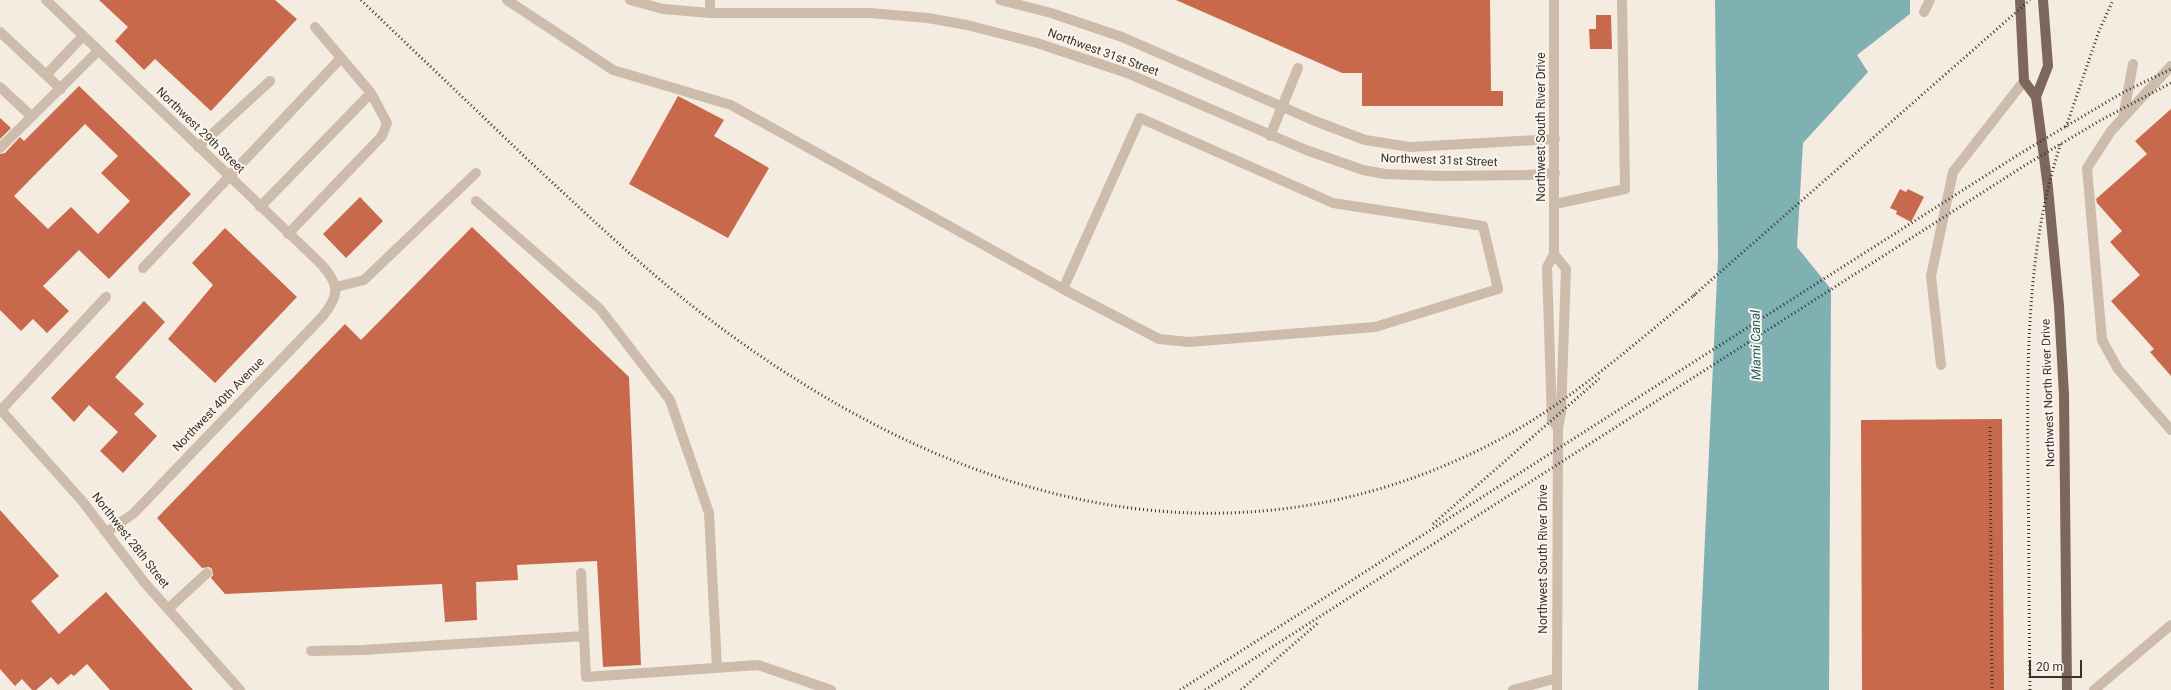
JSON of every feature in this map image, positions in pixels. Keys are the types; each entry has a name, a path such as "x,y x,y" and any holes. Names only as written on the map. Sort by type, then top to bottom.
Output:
{"main road":[{"path":"2020,0 2024,81"},
{"name":"Northwest North River Drive","path":"2043,0 2048,66 2036,97 2048,188 2059,306 2063,388 2067,690"},
{"name":"Northwest North River Drive","path":"2024,81 2036,97"}],"street":[{"name":"Northwest 29th Street","path":"46,0 288,234 321,264 335,284"},
{"path":"507,0 614,70 730,105 1063,289 1159,338 1189,342 1375,327 1498,289 1483,226 1333,204 1140,118 1063,289"},
{"name":"Northwest 31st Street","path":"630,0 663,9 710,13 870,13 928,18 980,28 1037,43 1127,73 1270,136 1338,163 1385,174 1522,176 1555,172"},
{"path":"710,0 710,13"},
{"name":"Northwest 31st Street","path":"1000,0 1051,13 1122,37 1343,132 1365,140 1388,145 1410,147 1555,138"},
{"name":"Northwest South River Drive","path":"1554,0 1554,254 1547,268 1552,420 1558,428"},
{"path":"1555,204 1625,189 1622,0"},
{"path":"1924,12 1930,0"},
{"path":"288,234 382,136 387,123 371,93 340,59 315,27"},
{"path":"0,32 61,89"},
{"path":"46,75 83,36"},
{"path":"0,148 98,51"},
{"path":"143,268 340,59"},
{"path":"2123,118 2133,64"},
{"path":"2171,66 2111,131 2088,168 2100,333 2106,350 2118,368 2171,430"},
{"path":"1270,136 1298,68"},
{"path":"198,147 270,81"},
{"path":"1941,365 1931,276 1953,172 2024,81"},
{"path":"0,87 31,116"},
{"path":"260,207 371,93"},
{"path":"335,284 364,280 476,173"},
{"path":"476,201 600,309 670,400 709,514 717,668"},
{"name":"Northwest South River Drive","path":"1554,254 1566,269 1561,412 1558,428 1557,690"},
{"name":"Northwest 40th Avenue","path":"107,532 134,513 322,317 332,304 335,284"},
{"path":"1,410 106,297"},
{"name":"Northwest 28th Street","path":"1,410 83,502 144,582 240,690"},
{"path":"168,609 207,573"},
{"path":"581,573 586,677 758,665 831,690"},
{"path":"2094,690 2171,625"},
{"path":"311,650 371,649 584,636"},
{"path":"1513,690 1557,678"}],"water":[{"name":"Miami Canal","path":"1715,0 1910,0 1910,14 1857,55 1868,72 1803,143 1797,247 1831,289 1829,690 1698,690 1718,257"}],"building":[{"path":"99,0 275,0 297,19 211,111 155,59 144,70 115,41 128,27"},
{"path":"1176,0 1490,0 1491,91 1503,91 1503,106 1362,106 1362,73 1342,73"},
{"path":"1596,15 1611,15 1612,49 1590,49 1589,29 1596,29"},
{"path":"79,86 191,194 109,279 79,250 43,286 69,311 47,333 33,319 21,331 0,310 0,154 5,153 20,137 24,141","holes":["85,124 118,156 101,173 130,201 98,234 71,207 48,229 14,196"]},
{"path":"678,96 724,120 714,136 769,168 728,238 629,184"},
{"path":"2171,109 2171,376 2150,352 2154,349 2111,301 2140,275 2110,242 2122,231 2097,203 2096,199 2147,154 2135,141"},
{"path":"0,118 11,128 0,139"},
{"path":"1900,189 1906,192 1908,189 1924,197 1911,222 1896,214 1897,211 1890,208"},
{"path":"360,197 383,221 346,258 323,234"},
{"path":"472,227 629,377 641,665 603,667 597,561 517,565 518,580 476,582 477,620 445,622 442,584 225,594 211,578 213,575 212,569 209,567 202,568 157,518 345,324 361,340"},
{"path":"225,228 297,297 215,383 168,339 213,285 192,263"},
{"path":"144,301 165,322 115,377 144,404 134,414 157,436 123,473 100,451 118,432 89,405 74,422 51,398"},
{"path":"2002,419 2004,690 1862,690 1861,420"},
{"path":"0,510 59,576 31,601 59,634 106,592 193,690 110,690 87,664 74,676 71,674 58,685 51,677 36,690 32,690 22,679 15,686 0,669"}],"railway":[{"path":"361,0 526,158 669,288 781,369 874,424 971,467 1071,497 1173,512 1276,510 1381,488 1487,446 1516,430 1570,395 1622,355 1697,293"},
{"path":"1693,296 2030,0"},
{"path":"2066,127 2099,31 2113,0"},
{"path":"1180,690 2021,153 2122,93 2171,69"},
{"path":"1205,690 2027,164 2101,120 2171,83"},
{"path":"2030,690 2028,389 2031,306 2041,223 2049,183 2061,143"},
{"path":"1433,524 1600,378"},
{"path":"1990,427 1992,690"},
{"path":"1241,690 1319,622"}]}
